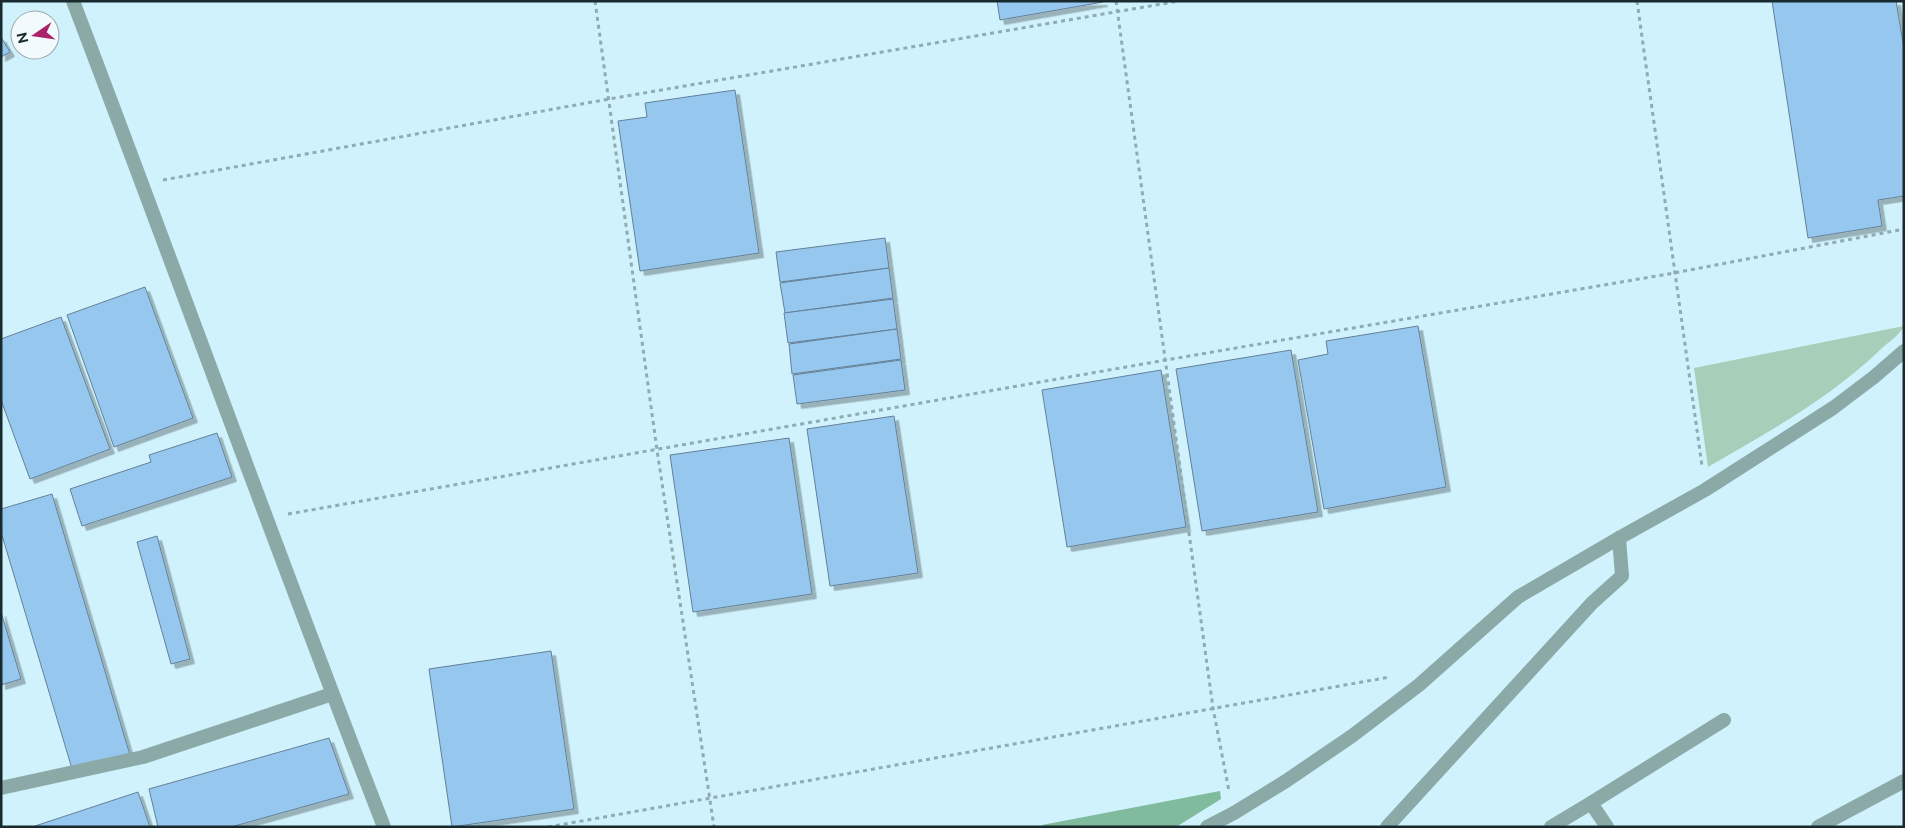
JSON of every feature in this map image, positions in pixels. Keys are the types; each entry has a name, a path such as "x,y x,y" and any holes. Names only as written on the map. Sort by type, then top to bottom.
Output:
{"street":[{"path":"73,1 143,183 332,694 384,827"},
{"path":"1208,827 1286,781 1344,742 1419,685 1518,597 1705,490 1833,408 1904,351"},
{"path":"1387,827 1592,603 1622,576 1619,538"},
{"path":"1,788 144,757 332,694"},
{"path":"1551,827 1724,720"},
{"path":"1818,827 1904,781"},
{"path":"1591,803 1607,827"}],"path":[{"path":"595,1 657,450 714,827"},
{"path":"1116,1 1214,708 1234,813"},
{"path":"143,183 609,99 1179,1"},
{"path":"1637,1 1705,490"},
{"path":"268,518 1674,273 1904,229"},
{"path":"548,827 1396,676 1419,685"}],"green space":[{"path":"1904,326 1896,336 1840,384 1775,428 1708,467 1694,368"},
{"path":"1220,791 1221,799 1176,827 1043,827 1042,825"}],"building":[{"path":"997,1 1103,1 1103,2 1000,20"},
{"path":"1772,1 1896,1 1904,49 1904,196 1878,200 1882,226 1808,238"},
{"path":"1,37 10,52 1,57"},
{"path":"735,90 759,253 640,271 618,121 647,117 645,103"},
{"path":"885,238 889,268 780,282 776,252"},
{"path":"889,268 893,298 785,313 780,283"},
{"path":"145,287 193,418 114,447 67,315"},
{"path":"893,299 897,329 788,343 784,313"},
{"path":"61,317 110,449 30,479 1,400 1,339"},
{"path":"1418,326 1446,487 1324,509 1298,360 1328,354 1326,341"},
{"path":"897,329 901,359 792,374 789,344"},
{"path":"1291,350 1318,512 1202,531 1176,369"},
{"path":"901,360 905,390 797,404 793,375"},
{"path":"1161,370 1186,527 1067,547 1042,390"},
{"path":"894,416 918,573 830,586 807,429"},
{"path":"217,433 232,477 82,526 70,489 151,462 149,455"},
{"path":"789,438 812,594 693,612 670,455"},
{"path":"52,494 130,755 73,772 1,532 1,509"},
{"path":"157,536 190,659 171,664 137,542"},
{"path":"1,612 21,679 1,685"},
{"path":"551,651 574,809 452,827 429,669"},
{"path":"329,738 349,794 231,827 158,827 149,789"},
{"path":"138,792 150,827 32,827"}]}
